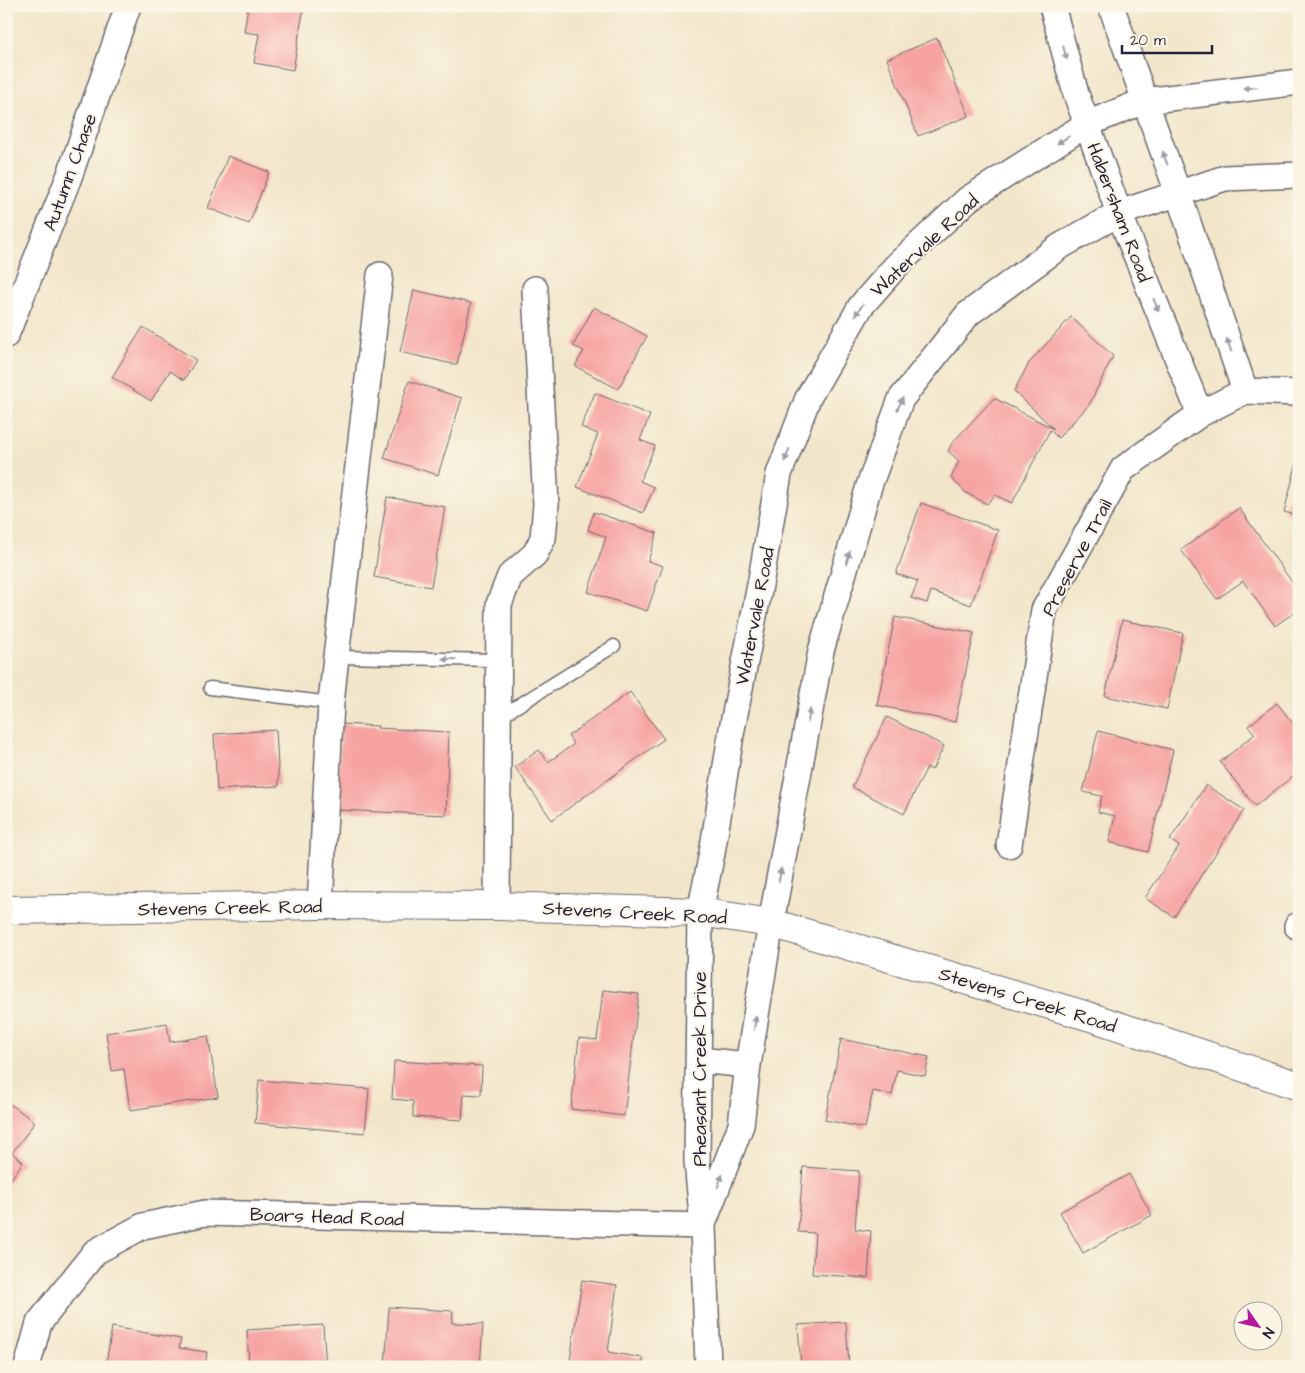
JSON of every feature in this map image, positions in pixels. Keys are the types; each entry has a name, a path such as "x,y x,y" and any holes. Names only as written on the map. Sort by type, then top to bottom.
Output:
{"street":[{"name":"Autumn Chase","path":"6,335 69,177 128,6"},
{"name":"Habersham Road","path":"1052,6 1076,94 1119,213 1200,414"},
{"path":"1111,6 1178,193 1245,391"},
{"name":"Watervale Road","path":"700,912 779,474 808,398 861,306 896,266 968,199 1087,124 1144,101 1299,82"},
{"path":"771,923 821,651 869,486 901,399 968,314 1059,247 1119,213 1225,178 1299,175"},
{"path":"320,905 331,703 380,275"},
{"path":"497,906 499,604 510,576 535,554 543,538 546,505 535,289"},
{"name":"Preserve Trail","path":"1009,845 1044,610 1123,469 1200,414 1245,391 1299,393"},
{"name":"Stevens Creek Road","path":"6,910 320,905 497,906 700,912 771,923 1091,1017 1299,1086"},
{"name":"Pheasant Creek Drive","path":"700,912 697,1161 703,1226 708,1367"},
{"name":"Pheasant Creek Drive","path":"703,1226 741,1125 748,1065 771,923"},
{"path":"698,1060 748,1065"},
{"name":"Boars Head Road","path":"28,1367 39,1323 95,1252 143,1226 170,1220 205,1213 703,1226"}],"lane":[{"path":"498,718 614,646"},
{"path":"336,657 498,660"},
{"path":"210,688 331,703"}],"building":[{"path":"248,6 304,6 293,70 254,63 259,34 244,32"},
{"path":"937,38 969,116 918,136 887,59"},
{"path":"228,156 269,172 249,224 208,208"},
{"path":"414,290 471,303 457,365 400,352"},
{"path":"594,307 647,336 618,389 575,366 584,351 573,346"},
{"path":"1071,317 1113,356 1089,405 1058,438 1050,430 1012,503 995,495 987,504 966,493 951,478 959,461 948,451 952,443 994,398 1054,429 1014,391 1029,363"},
{"path":"143,327 196,360 184,380 170,371 151,401 112,377"},
{"path":"409,381 462,398 438,475 384,458"},
{"path":"595,393 650,415 640,440 655,446 640,481 654,487 643,513 577,487 598,434 581,427"},
{"path":"1299,458 1299,516 1284,512"},
{"path":"387,497 445,507 431,587 374,577"},
{"path":"921,503 998,530 971,605 931,591 927,603 911,598 918,581 896,574"},
{"path":"1239,508 1299,592 1299,609 1275,626 1243,581 1217,599 1181,550"},
{"path":"594,512 657,533 648,561 663,566 647,611 588,592 606,537 588,530"},
{"path":"895,617 974,633 955,722 877,705"},
{"path":"1122,620 1183,633 1167,709 1105,696"},
{"path":"630,692 664,739 552,820 515,767 539,750 548,762 574,744 568,736"},
{"path":"1277,703 1299,731 1299,776 1297,773 1255,806 1220,762 1255,734 1248,726"},
{"path":"887,717 944,746 932,770 927,767 904,814 852,787"},
{"path":"341,724 449,732 446,815 337,810"},
{"path":"276,730 279,786 217,790 214,734"},
{"path":"1098,731 1173,750 1148,852 1109,842 1115,816 1098,812 1102,796 1083,792"},
{"path":"1206,785 1244,810 1174,917 1145,898 1179,846 1170,840"},
{"path":"603,990 639,994 624,1116 571,1109 579,1038 597,1040"},
{"path":"167,1023 170,1042 208,1036 218,1097 130,1110 124,1069 112,1071 106,1033"},
{"path":"841,1039 929,1057 925,1076 897,1070 892,1095 873,1091 865,1128 825,1120"},
{"path":"394,1061 482,1066 481,1095 464,1094 462,1120 413,1117 413,1101 392,1099"},
{"path":"259,1080 369,1089 365,1133 255,1123"},
{"path":"6,1101 35,1122 12,1153 23,1162 6,1186"},
{"path":"803,1167 859,1171 855,1229 871,1231 868,1278 812,1274 815,1233 798,1232"},
{"path":"1129,1174 1152,1215 1083,1253 1060,1212"},
{"path":"582,1280 617,1285 608,1352 643,1358 642,1367 569,1367"},
{"path":"389,1307 453,1311 452,1323 483,1324 480,1367 385,1367"},
{"path":"846,1322 849,1367 801,1367 798,1325"},
{"path":"323,1325 326,1367 249,1367 247,1330"},
{"path":"112,1327 181,1339 179,1348 207,1352 205,1367 120,1367 106,1364"}]}
